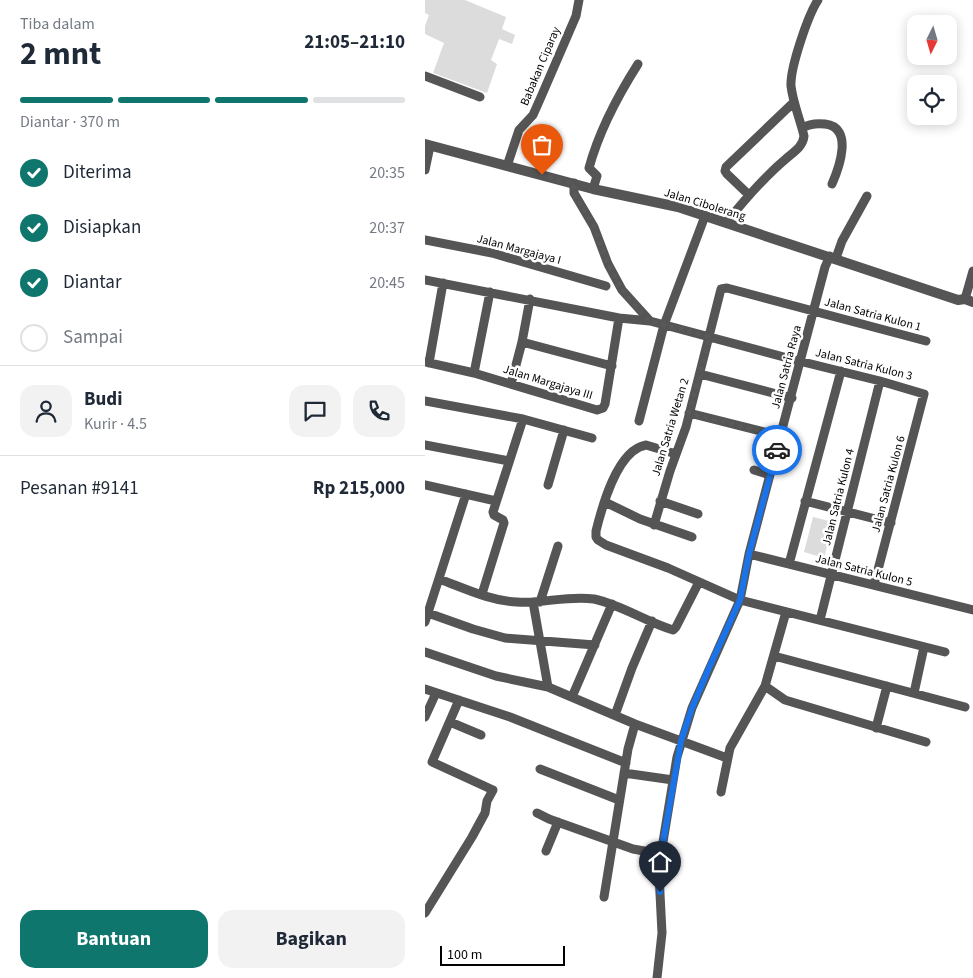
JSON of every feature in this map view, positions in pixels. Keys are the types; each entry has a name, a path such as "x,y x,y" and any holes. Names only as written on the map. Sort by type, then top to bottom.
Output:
{"street":[{"name":"Babakan Ciparay","path":"507,166 519,130 533,115 541,97 576,16 579,0"},
{"path":"726,223 764,177 799,147 803,140 791,79 794,62 813,8 818,0"},
{"path":"593,189 597,176 589,170 589,166 601,132 619,95 638,64"},
{"path":"425,76 480,97"},
{"path":"749,195 727,174 725,171 726,167 794,102"},
{"path":"802,128 813,124 828,124 836,129 841,136 842,156 839,169 832,184"},
{"name":"Jalan Cibolerang","path":"427,145 593,189 650,200 833,257 958,300 969,300"},
{"path":"425,170 427,145"},
{"path":"574,184 574,194 594,227 608,264 622,290 649,321"},
{"name":"Jalan Satria Raya","path":"657,978 662,934 659,874 661,854 681,741 692,708 740,600 749,554 825,267 833,257 867,196"},
{"path":"639,421 665,325 705,216"},
{"name":"Jalan Margajaya I","path":"425,240 492,253 606,286"},
{"path":"969,300 973,271"},
{"name":"Jalan Satria Kulon 3","path":"425,280 530,299 619,318 649,321 920,392"},
{"path":"427,362 443,284"},
{"name":"Jalan Satria Kulon 1","path":"710,337 720,292 724,288 926,341"},
{"path":"473,373 491,292"},
{"path":"511,384 523,342 530,299"},
{"name":"Jalan Margajaya III","path":"427,362 473,373 597,410 605,404 619,318"},
{"name":"Jalan Satria Wetan 2","path":"654,525 689,413 710,337"},
{"path":"523,342 612,366"},
{"path":"789,564 841,371"},
{"path":"700,374 791,398"},
{"name":"Jalan Satria Kulon 4","path":"819,620 880,381"},
{"name":"Jalan Satria Kulon 6","path":"874,586 924,397 924,394 920,392"},
{"path":"425,401 523,419 591,438"},
{"path":"689,413 780,436"},
{"path":"482,594 504,523 503,520 493,514 496,501 523,419"},
{"path":"548,485 564,430"},
{"path":"425,445 509,461"},
{"path":"676,454 656,447 642,446 633,452 616,472 596,531 598,540 740,600 945,652"},
{"path":"754,470 770,475"},
{"path":"426,489 465,494 496,501"},
{"path":"425,622 465,494"},
{"path":"660,501 698,514"},
{"path":"805,501 891,523"},
{"path":"605,502 654,525 692,537"},
{"path":"548,687 540,641 537,602 558,546"},
{"name":"Jalan Satria Kulon 5","path":"749,554 973,610"},
{"path":"439,579 504,600 537,602 575,598 593,599 612,604 674,630 699,582"},
{"path":"572,697 612,604"},
{"path":"721,792 727,758 737,734 765,686 786,612"},
{"path":"428,613 492,635 515,640 595,645"},
{"path":"615,715 652,621"},
{"path":"914,693 924,647"},
{"path":"425,652 496,676 548,687 635,724 727,758"},
{"path":"774,656 965,707"},
{"path":"765,686 785,700 926,742"},
{"path":"876,728 887,686"},
{"path":"425,689 510,717 626,763"},
{"path":"425,717 436,693"},
{"path":"425,913 485,813 487,801 493,790 432,763 459,700"},
{"path":"450,722 481,735"},
{"path":"604,897 619,800 635,724"},
{"path":"540,769 619,800"},
{"path":"624,773 673,780"},
{"path":"537,813 633,849 661,854"},
{"path":"546,850 558,822"}],"shaded area":[{"path":"425,0 465,0 506,17 502,29 515,35 512,44 499,39 491,60 497,64 487,93 433,73 444,43 425,34 425,26 429,15 425,13"},
{"path":"813,517 833,522 824,558 804,552"}],"way so far":[{"path":"542,175 574,184 574,194 594,227 608,264 622,290 649,321 710,337 689,413 780,436 777,450"}],"route":[{"path":"660,892 661,854 681,741 692,708 740,600 749,554 777,450"}]}
